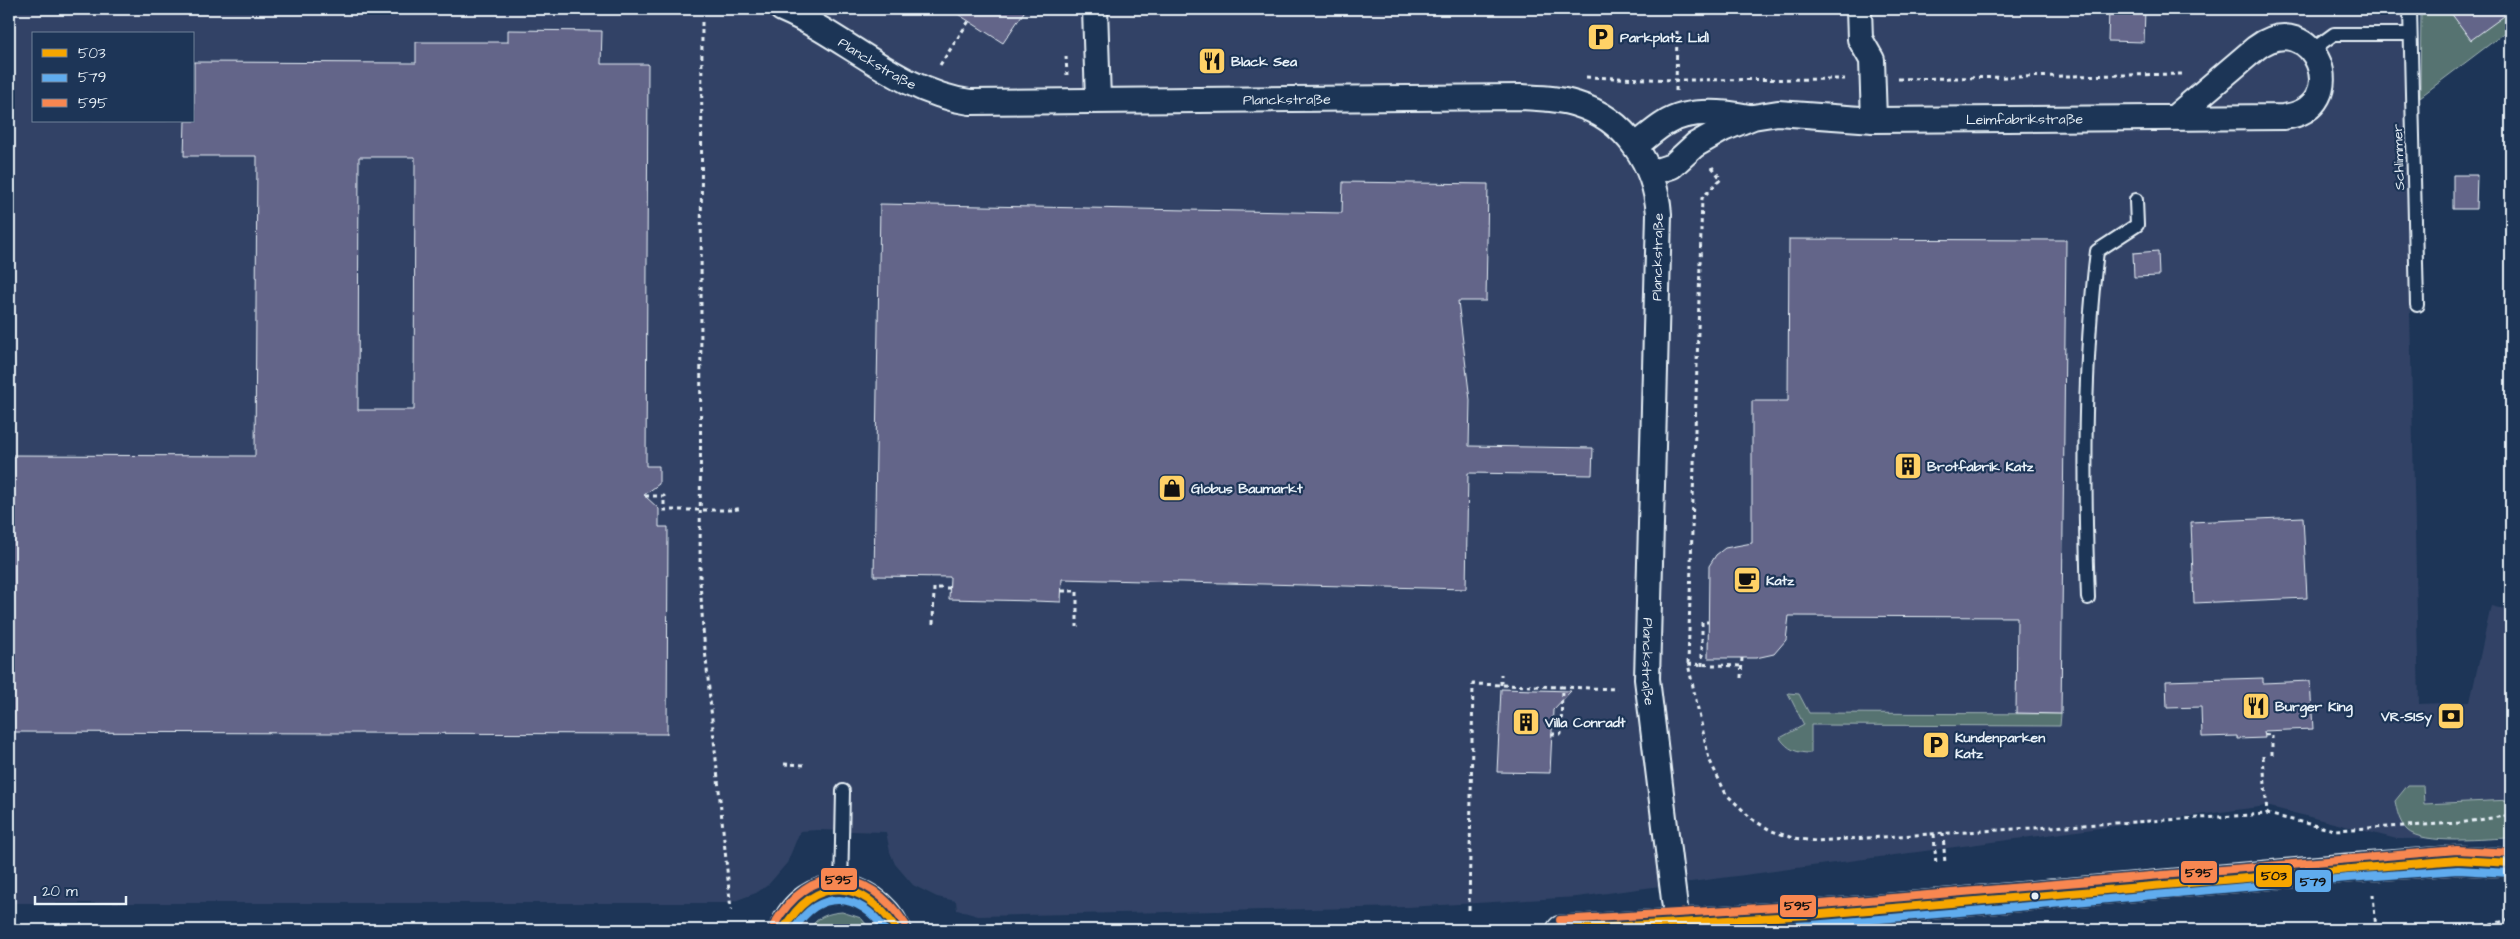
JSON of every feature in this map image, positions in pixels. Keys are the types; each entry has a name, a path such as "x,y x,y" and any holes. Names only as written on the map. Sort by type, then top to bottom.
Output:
{"street":[{"name":"Planckstraße","path":"782,9 813,24 924,90 943,97 970,102 1422,96 1540,98 1576,104 1595,111 1619,128 1635,146 1651,173 1659,214 1647,679 1677,924"},
{"path":"1095,9 1098,100"},
{"path":"1859,9 1860,39 1872,60 1874,120"},
{"path":"2175,117 2256,48 2270,40 2292,38 2312,50"},
{"name":"Leimfabrikstraße","path":"1651,173 1672,166 1695,145 1723,129 1753,117 1778,113 1874,120 2283,117 2305,111 2316,100 2322,86 2322,70 2312,50"},
{"name":"Leimfabrikstraße","path":"1635,146 1664,123 1680,118 1704,114 1729,113 1753,117"},
{"path":"1561,930 1810,915 2370,866 2458,860 2511,863"},
{"path":"783,930 787,920 798,906 812,896 841,890 863,894 878,903 889,915 897,930"}],"lane":[{"name":"Schlimmer","path":"2410,9 2417,305"},
{"path":"2312,50 2334,34 2410,34"},
{"path":"2088,598 2085,503 2087,395 2091,298 2096,251 2137,225 2136,200"},
{"path":"841,890 844,791"}],"path":[{"path":"949,51 969,21"},
{"path":"702,22 699,510 703,629 731,910"},
{"path":"1677,30 1676,104 1680,118"},
{"path":"1577,77 1677,80 2196,74 2210,88"},
{"path":"1695,145 1721,179 1702,198 1688,664 1709,759 1716,777 1732,801 1753,820 1772,832 1793,838 1815,841 2267,814 2334,830 2459,824 2511,815"},
{"path":"645,496 664,496 664,510 733,510 742,508"},
{"path":"933,624 934,588 950,588"},
{"path":"1062,590 1078,591 1077,627"},
{"path":"1702,666 1702,622 1708,622"},
{"path":"1741,678 1742,658"},
{"path":"1688,664 1742,666"},
{"path":"1500,685 1501,674"},
{"path":"1469,910 1474,684 1617,689"},
{"path":"1552,734 1561,734 1562,687"},
{"path":"2265,735 2272,734 2272,755"},
{"path":"2263,756 2267,814"},
{"path":"784,764 806,765"},
{"path":"1934,834 1936,865"},
{"path":"1943,834 1945,864"},
{"path":"2370,866 2376,930"},
{"path":"2459,930 2511,920"}],"shaded area":[{"path":"9,9 2403,9 2419,704 2470,702 2491,606 2511,611 2511,838 2397,839 2266,806 1577,897 1407,907 978,916 957,910 956,901 937,897 913,885 895,864 890,852 886,832 817,830 800,831 787,863 768,885 756,893 729,903 9,903"}],"green space":[{"path":"2421,9 2511,9 2511,28 2420,97"},
{"path":"1788,693 1799,694 1809,713 2061,714 2060,726 1811,725 1811,753 1801,752 1790,748 1780,738 1804,725"},
{"path":"2408,785 2423,785 2424,804 2511,800 2511,838 2441,840 2415,835 2402,824 2395,801"},
{"path":"842,912 861,918 871,930 809,930 823,916"}],"building":[{"path":"950,9 1026,9 1003,43"},
{"path":"2109,9 2145,9 2144,42 2108,41"},
{"path":"2448,9 2511,9 2511,11 2471,40"},
{"path":"508,30 602,31 601,64 648,64 646,466 659,466 659,484 644,495 659,509 659,527 668,527 667,734 9,732 9,455 255,456 257,156 184,156 185,122 195,122 195,62 416,63 416,42 508,42","holes":["359,157 415,157 414,410 358,410"]},
{"path":"2453,175 2477,175 2476,209 2453,209"},
{"path":"1343,182 1488,184 1486,301 1458,301 1470,400 1469,446 1593,448 1592,475 1468,473 1466,589 1062,579 1061,602 949,599 950,577 874,576 880,204 1342,213"},
{"name":"Brotfabrik Katz","path":"1789,239 2066,240 2061,714 2016,713 2017,617 1789,616 1786,640 1774,654 1756,658 1708,658 1709,566 1716,555 1725,548 1752,543 1752,401 1788,401"},
{"path":"2158,251 2159,276 2134,277 2133,253"},
{"path":"2303,517 2307,598 2194,603 2191,522"},
{"name":"Burger King","path":"2263,678 2263,683 2310,681 2313,729 2264,731 2265,738 2237,739 2237,736 2202,737 2201,707 2167,708 2166,681"},
{"name":"Villa Conradt","path":"1501,689 1571,691 1553,710 1550,773 1497,772"}],"transit line":[{"name":"595","path":"1560,920 1809,905 2457,850 2511,853"},
{"name":"503","path":"1561,930 1810,915 2458,860 2511,863"},
{"name":"579","path":"1723,930 1811,925 2458,870 2510,873"},
{"name":"595","path":"774,925 788,904 804,890 821,882 839,879 856,882 874,891 890,905 905,924"},
{"name":"503","path":"783,930 796,912 810,899 824,892 839,890 854,892 869,900 884,913 897,930"},
{"name":"579","path":"794,930 804,916 815,907 839,900 852,902 864,908 875,917 885,930"}],"place":[{"name":"Parkplatz Lidl","path":"1601,37"},
{"name":"Black Sea","path":"1212,61"},
{"name":"Brotfabrik Katz","path":"1908,466"},
{"name":"Globus Baumarkt","path":"1172,488"},
{"name":"Katz","path":"1747,580"},
{"name":"Burger King","path":"2256,706"},
{"name":"VR-SISy","path":"2451,716"},
{"name":"Villa Conradt","path":"1526,722"},
{"name":"Kundenparken Katz","path":"1936,745"}]}
